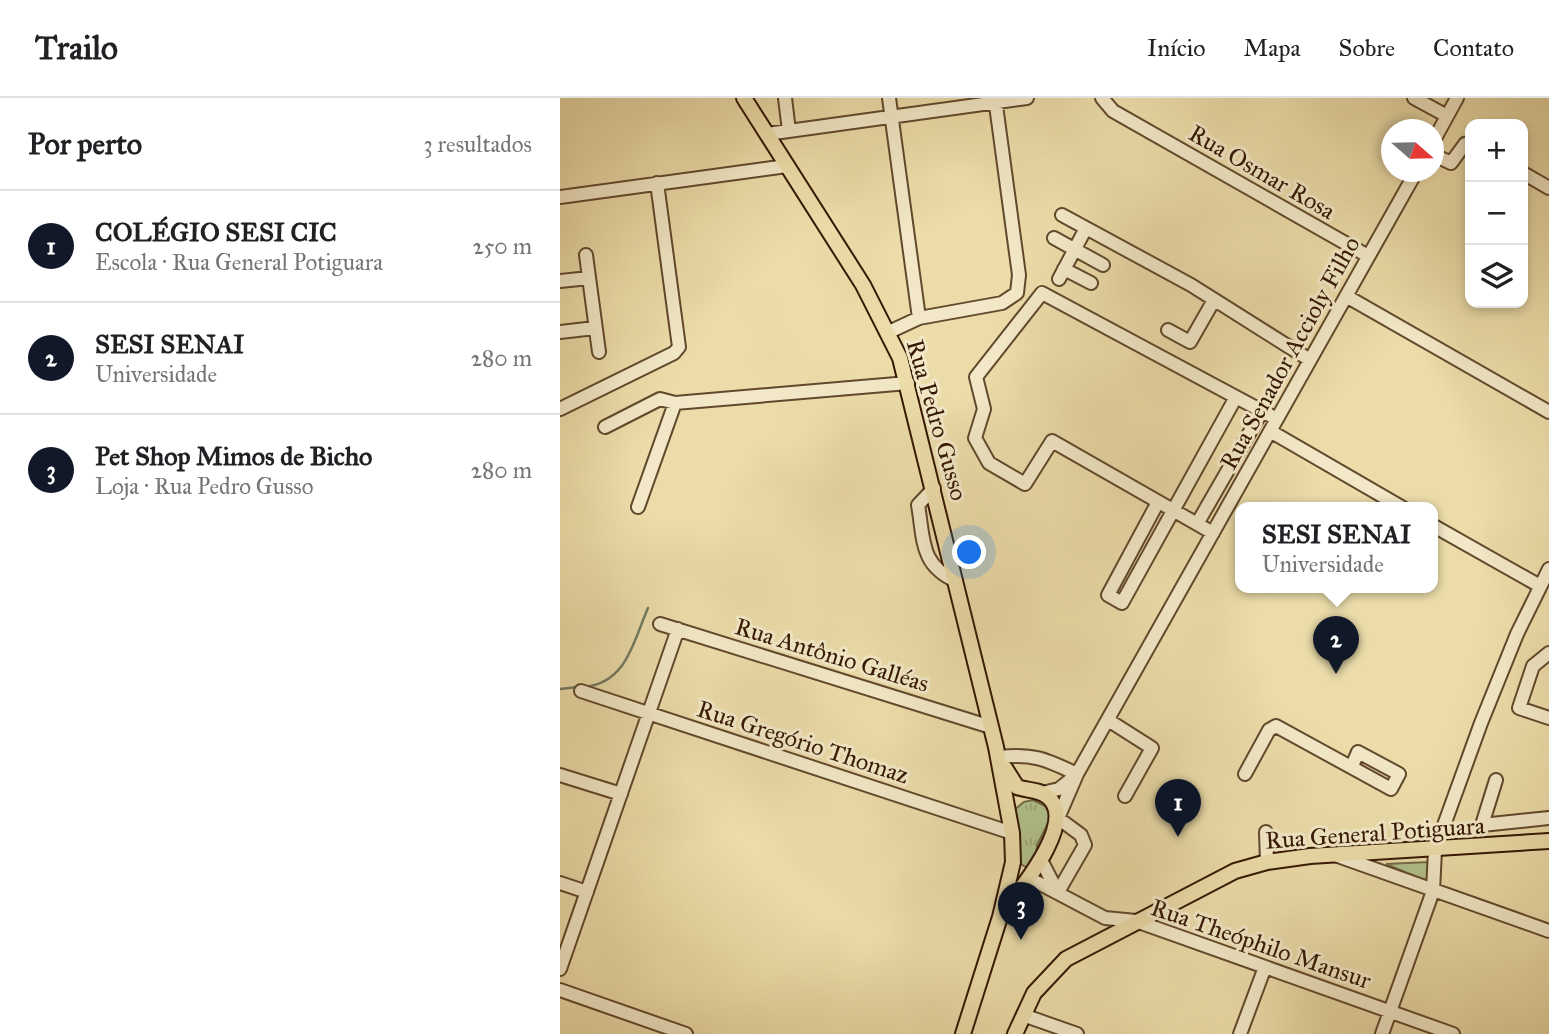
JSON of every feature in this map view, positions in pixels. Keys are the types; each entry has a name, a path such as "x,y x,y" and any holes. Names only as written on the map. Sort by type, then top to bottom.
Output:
{"main road":[{"name":"Rua Pedro Gusso","path":"744,98 863,285 888,332 908,383 998,752 1012,833 1011,870 1000,917 963,1034"},
{"name":"Rua Pedro Gusso","path":"998,752 1013,784 1027,790"},
{"path":"1006,803 1014,794 1027,790 1042,793 1052,801 1058,818"},
{"name":"Rua Pedro Gusso","path":"1000,917 1042,862 1058,818"},
{"name":"Rua General Potiguara","path":"1015,1034 1034,993 1054,968 1079,951 1219,878 1268,862 1549,841"},
{"path":"1011,870 1019,877 1029,878"}],"street":[{"path":"785,98 789,131"},
{"path":"890,98 919,318"},
{"path":"767,134 995,100 1027,98"},
{"name":"Rua Osmar Rosa","path":"1102,98 1112,111 1368,256"},
{"path":"1414,98 1432,102 1447,116"},
{"path":"1444,121 1457,98"},
{"path":"888,332 919,318 1002,303 1017,293 1020,281 995,100"},
{"path":"1444,160 1451,163 1465,144"},
{"path":"560,197 787,166"},
{"path":"1528,176 1549,188"},
{"name":"Rua Senador Accioly Filho","path":"1058,818 1077,774 1410,182"},
{"path":"560,409 674,353 679,347 657,183"},
{"path":"1062,215 1214,300 1310,360"},
{"path":"1086,228 1062,274 1091,283"},
{"path":"1054,238 1103,265"},
{"path":"586,255 599,352"},
{"path":"560,281 589,278"},
{"path":"1213,533 1052,441 1025,484 989,463 975,438 984,409 976,377 1042,293 1277,419"},
{"path":"1346,296 1549,412"},
{"path":"1168,330 1190,342 1214,300"},
{"path":"560,332 595,328"},
{"path":"605,426 660,399 675,402 908,383"},
{"path":"1158,502 1108,594 1122,603 1171,510 1236,397"},
{"path":"638,507 675,402"},
{"path":"1197,524 1262,411"},
{"path":"1270,431 1392,502"},
{"path":"934,488 918,505 927,557 933,568 956,581"},
{"path":"1438,528 1540,586"},
{"path":"1382,1034 1433,891 1436,850 1491,695 1549,569"},
{"name":"Rua Antônio Galléas","path":"660,624 991,727"},
{"path":"560,970 677,629"},
{"path":"1549,653 1533,666 1519,708 1549,718"},
{"name":"Rua Gregório Thomaz","path":"581,691 1012,833"},
{"path":"1108,720 1152,748 1125,796"},
{"path":"1245,774 1272,727 1276,726 1352,766"},
{"path":"998,752 1043,758 1077,774"},
{"name":"Rua Senador Accioly Filho","path":"1042,793 1059,789 1077,774"},
{"path":"560,775 621,794"},
{"path":"1496,780 1482,825 1549,818"},
{"path":"1042,862 1048,879 1058,892 1085,845 1081,835 1058,818"},
{"path":"1266,832 1268,862"},
{"path":"1334,855 1549,932"},
{"name":"Rua Theóphilo Mansur","path":"1029,878 1105,918 1136,921 1453,1034"},
{"path":"560,883 587,892"},
{"path":"1240,1034 1265,967"},
{"path":"560,990 681,1033"},
{"path":"1023,1015 1077,1034"}],"green space":[{"path":"1033,800 1045,806 1051,817 1037,845 1036,859 1026,867 1019,863 1013,811 1024,802"},
{"path":"1429,862 1428,882 1386,864"}],"waterway":[{"path":"585,687 599,684 619,669 633,647 648,608"},
{"path":"560,689 578,687"}],"place":[{"name":"SESI SENAI","path":"1336,674"},
{"name":"COLÉGIO SESI CIC","path":"1178,837"},
{"name":"Pet Shop Mimos de Bicho","path":"1021,940"}]}
